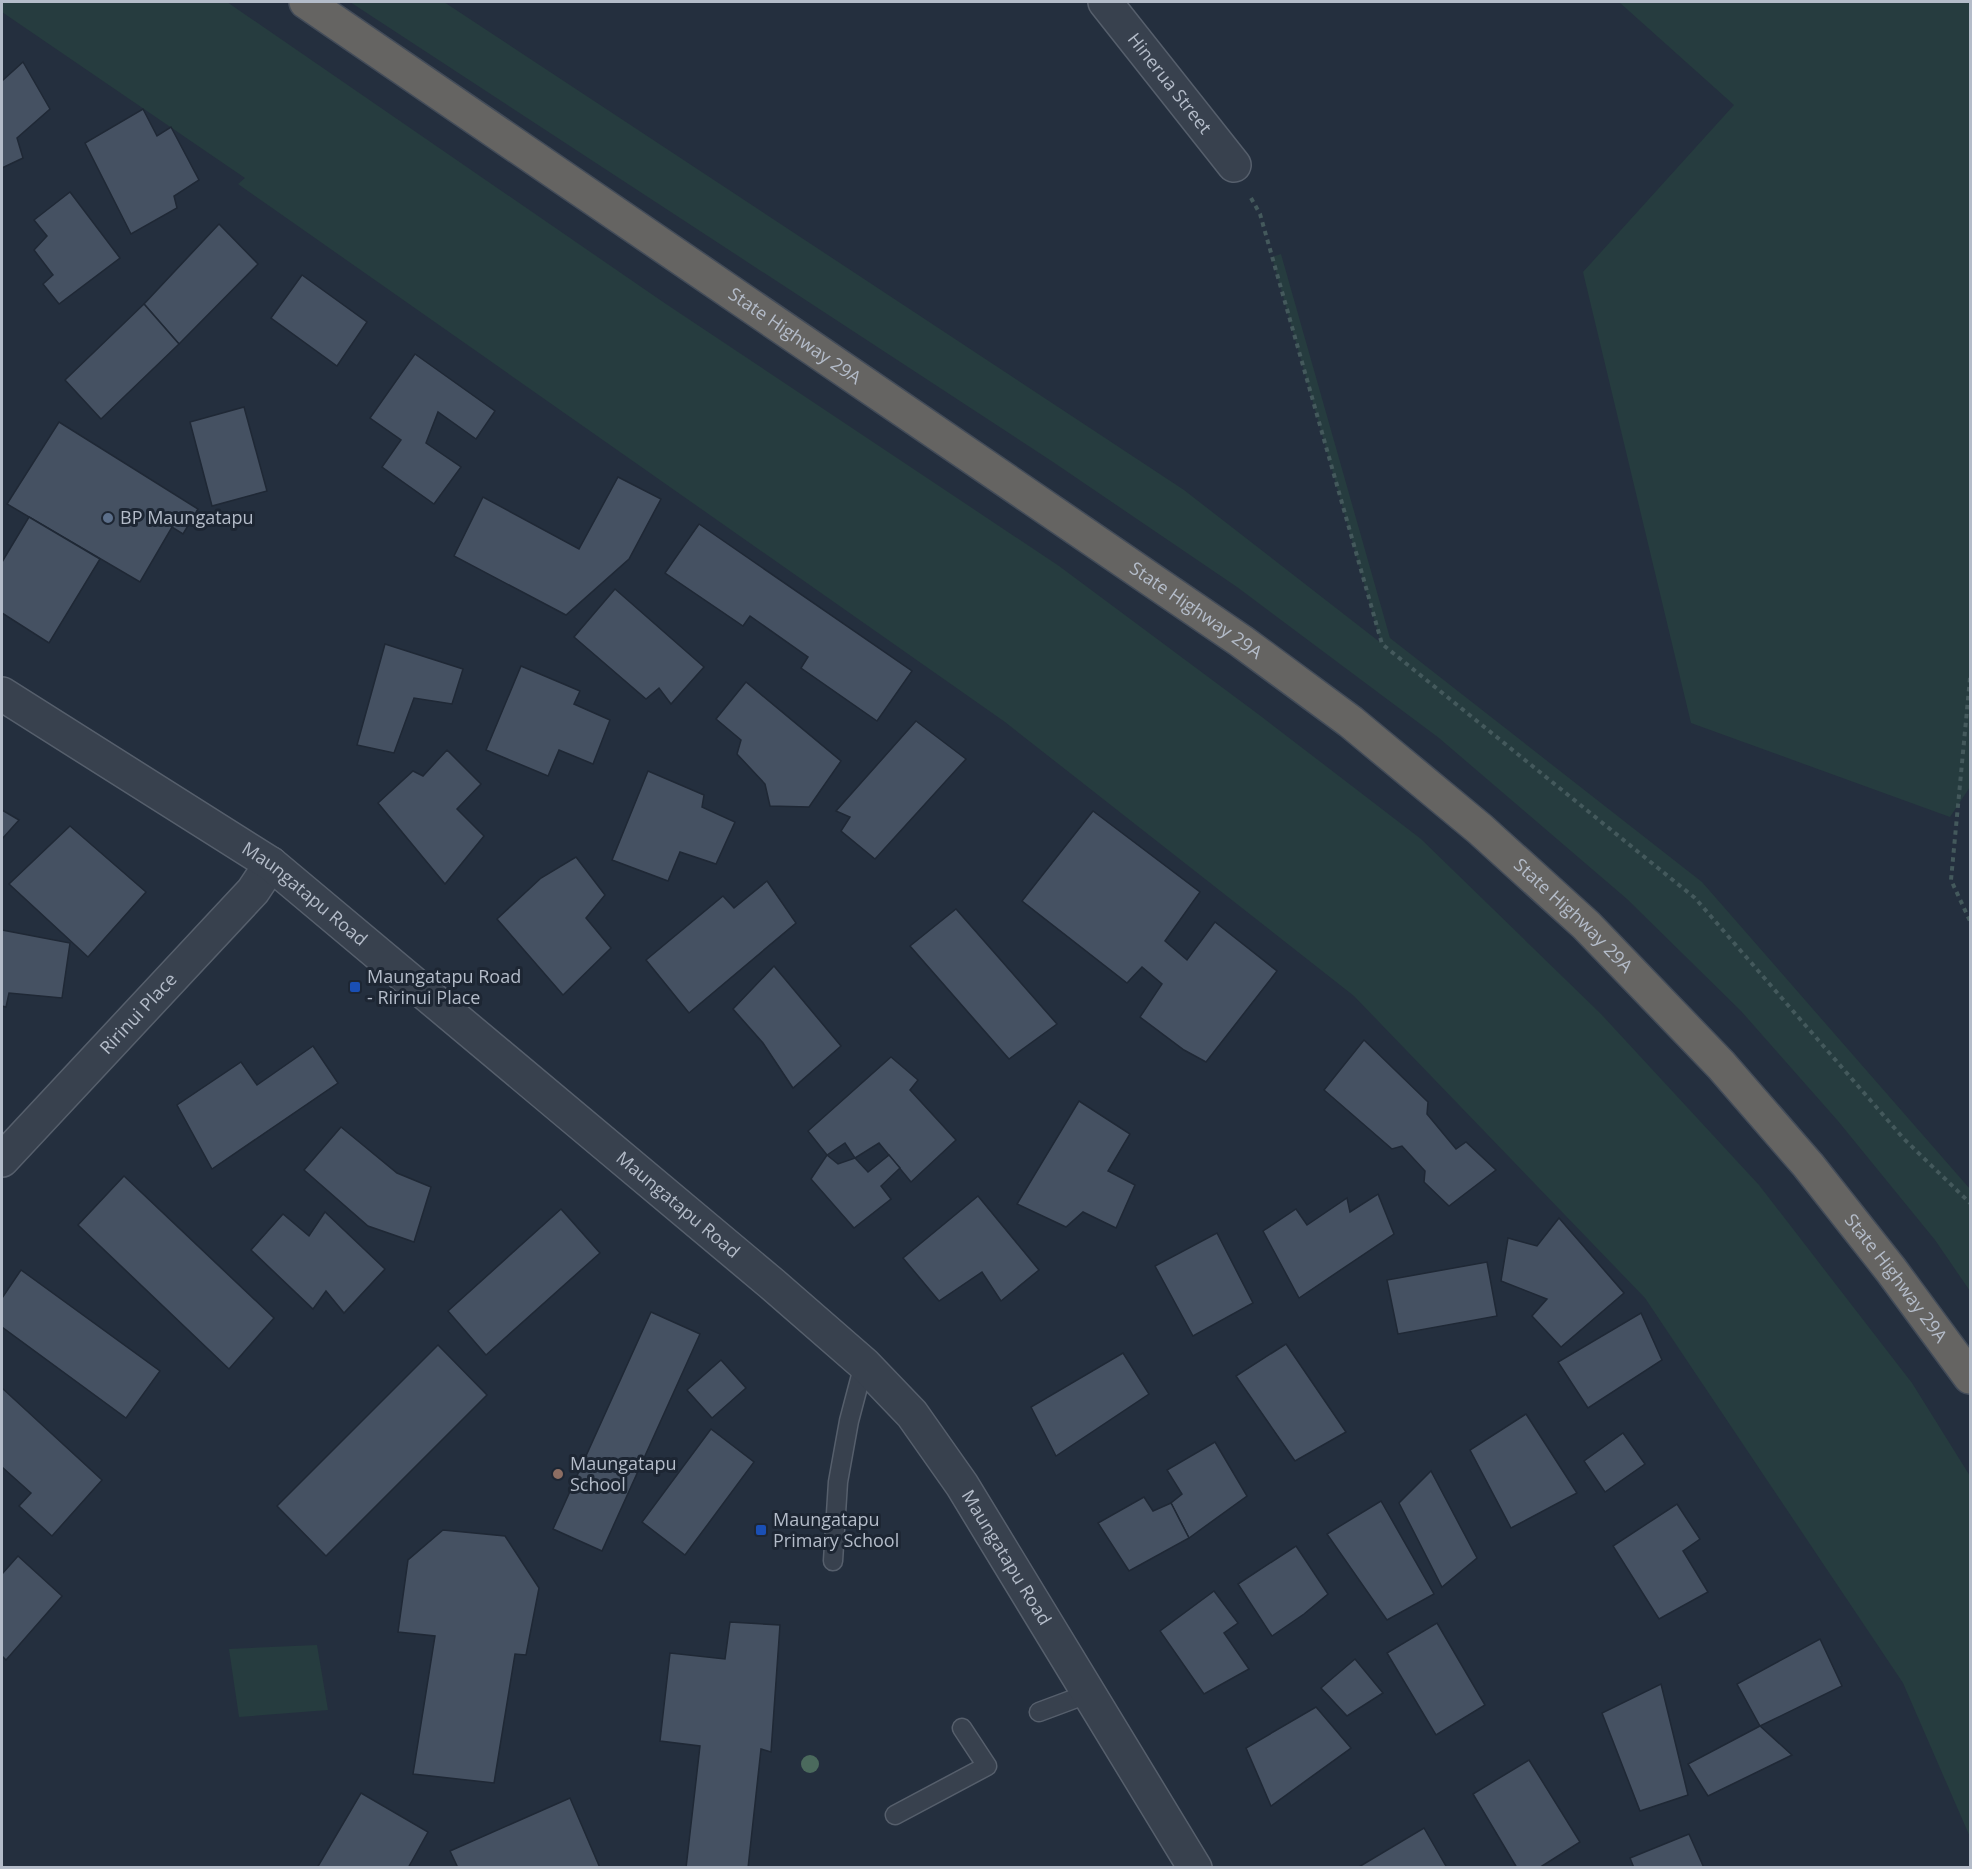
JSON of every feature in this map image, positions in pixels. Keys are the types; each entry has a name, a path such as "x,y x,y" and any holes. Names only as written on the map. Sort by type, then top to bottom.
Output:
{"highway":[{"name":"State Highway 29A","path":"306,2 1241,641 1350,722 1463,815 1586,926 1721,1065 1808,1165 1891,1270 1967,1374"}],"street":[{"name":"Hinerua Street","path":"1105,2 1233,165"},
{"name":"Maungatapu Road","path":"2,694 271,864 764,1276 864,1364 912,1414 962,1485 1195,1868"},
{"name":"Ririnui Place","path":"2,1160 254,891 271,864"}],"lane":[{"path":"833,1561 838,1482 849,1421 864,1364"},
{"path":"1039,1712 1090,1693"},
{"path":"895,1815 987,1766 962,1728"}],"path":[{"path":"1233,165 1260,214 1382,644 1695,898 1904,1139 1971,1203"},
{"path":"1971,678 1951,880 1971,921"}],"green space":[{"path":"2,2 227,2 666,304 1059,566 1421,839 1601,1014 1759,1185 1912,1383 1970,1476 1970,1837 1903,1683 1645,1298 1354,996 1005,722 238,184 245,178 2,12"},
{"path":"350,2 444,2 1184,490 1381,643 1272,257 1281,254 1390,638 1702,882 1970,1189 1970,1291 1935,1240 1838,1121 1741,1011 1627,899 1439,738 1237,587 1053,462"},
{"path":"1619,2 1970,2 1970,787 1950,817 1691,723 1583,272 1734,105"},
{"path":"317,1645 328,1710 239,1717 229,1649"}],"building":[{"path":"23,62 50,109 17,138 23,158 2,168 2,81"},
{"path":"143,109 157,136 171,127 199,180 174,196 177,208 131,234 85,143"},
{"path":"70,192 120,258 59,304 43,284 53,275 34,250 47,236 34,220"},
{"path":"219,224 258,264 179,344 144,304"},
{"path":"302,275 367,322 337,366 271,318"},
{"path":"144,304 179,344 101,419 65,380"},
{"path":"415,354 495,411 476,439 438,412 426,443 461,467 434,504 382,467 401,440 370,418"},
{"path":"244,407 267,491 212,506 190,422"},
{"path":"59,422 198,509 183,534 172,527 140,582 7,504"},
{"path":"618,477 661,499 629,559 566,615 454,556 483,497 579,549"},
{"path":"29,517 100,559 49,643 2,613 2,562"},
{"path":"699,524 912,671 877,721 801,668 808,657 750,616 743,626 665,573"},
{"path":"615,589 704,667 671,704 659,688 646,699 574,637"},
{"path":"385,644 463,669 452,704 414,698 394,753 357,745"},
{"path":"521,666 580,691 574,704 610,720 593,764 559,750 548,776 486,750"},
{"path":"746,682 841,761 809,807 770,806 765,784 737,754 741,740 716,719"},
{"path":"916,721 966,759 875,859 841,831 850,817 836,811"},
{"path":"447,750 481,784 457,809 484,836 445,884 378,803 413,771 423,776"},
{"path":"648,771 704,795 702,807 735,822 716,864 680,852 668,881 612,860"},
{"path":"2,810 19,820 2,839"},
{"path":"1093,811 1200,892 1165,941 1187,960 1215,922 1277,971 1206,1062 1184,1050 1140,1017 1162,984 1142,967 1127,983 1022,901"},
{"path":"70,826 146,892 88,957 9,884"},
{"path":"576,857 605,895 586,918 611,948 563,995 497,919 541,878"},
{"path":"767,881 796,923 689,1013 646,960 723,896 734,908"},
{"path":"956,909 1057,1024 1009,1059 910,946"},
{"path":"2,930 70,943 62,998 9,993 6,1007 2,1006"},
{"path":"774,966 841,1046 793,1088 763,1043 733,1009"},
{"path":"1364,1040 1428,1102 1427,1114 1456,1149 1466,1142 1496,1170 1449,1206 1424,1182 1425,1171 1402,1146 1392,1149 1324,1090"},
{"path":"313,1046 338,1083 212,1169 177,1105 241,1062 257,1085"},
{"path":"891,1057 918,1080 910,1090 956,1140 911,1182 879,1143 855,1158 845,1143 827,1155 808,1131"},
{"path":"1079,1101 1130,1134 1108,1171 1135,1185 1116,1228 1083,1212 1066,1227 1017,1204"},
{"path":"341,1127 397,1173 431,1187 414,1242 368,1226 304,1170"},
{"path":"827,1155 838,1164 855,1158 868,1172 889,1155 900,1168 881,1186 891,1199 854,1228 811,1179"},
{"path":"124,1176 274,1318 229,1369 78,1225"},
{"path":"1378,1194 1394,1234 1299,1298 1263,1231 1296,1209 1307,1225 1347,1198 1350,1212"},
{"path":"978,1196 1039,1270 1001,1301 982,1272 939,1301 903,1258"},
{"path":"561,1209 600,1253 486,1355 448,1311"},
{"path":"325,1212 385,1269 344,1313 326,1291 313,1309 251,1250 283,1214 309,1236"},
{"path":"1559,1218 1624,1293 1561,1347 1532,1316 1547,1299 1501,1281 1508,1238 1537,1246"},
{"path":"1217,1233 1253,1303 1193,1336 1155,1266"},
{"path":"1487,1262 1497,1316 1398,1334 1387,1280"},
{"path":"21,1270 160,1371 126,1418 2,1327 2,1298"},
{"path":"651,1312 700,1334 602,1551 553,1529"},
{"path":"1641,1313 1662,1360 1588,1408 1558,1362"},
{"path":"1286,1344 1346,1432 1295,1461 1236,1376"},
{"path":"438,1345 487,1395 326,1556 277,1506"},
{"path":"1123,1353 1149,1394 1056,1456 1031,1407"},
{"path":"721,1360 746,1388 712,1418 687,1390"},
{"path":"2,1388 102,1480 52,1536 19,1506 31,1493 2,1467"},
{"path":"1526,1414 1577,1493 1511,1528 1470,1450"},
{"path":"711,1429 754,1462 685,1555 642,1522"},
{"path":"1623,1433 1645,1464 1605,1492 1584,1461"},
{"path":"1215,1442 1247,1496 1189,1538 1171,1503 1182,1494 1167,1470"},
{"path":"1431,1471 1477,1558 1442,1587 1399,1503"},
{"path":"1144,1497 1153,1511 1171,1503 1189,1538 1129,1571 1098,1523"},
{"path":"1381,1501 1434,1594 1387,1620 1327,1534"},
{"path":"1677,1504 1700,1539 1683,1551 1708,1592 1659,1619 1613,1546"},
{"path":"443,1530 505,1536 539,1588 526,1655 515,1654 494,1783 413,1774 435,1636 398,1632 408,1560"},
{"path":"1296,1546 1328,1594 1272,1636 1238,1584"},
{"path":"18,1556 62,1596 6,1660 2,1656 2,1574"},
{"path":"1214,1591 1238,1623 1224,1633 1249,1669 1204,1694 1160,1631"},
{"path":"730,1622 780,1625 771,1752 761,1749 748,1868 686,1868 700,1746 660,1741 670,1653 725,1659"},
{"path":"1437,1623 1485,1705 1436,1735 1387,1653"},
{"path":"1820,1639 1842,1686 1760,1726 1737,1684"},
{"path":"1355,1659 1383,1693 1347,1716 1321,1688"},
{"path":"1661,1684 1688,1795 1640,1811 1602,1713"},
{"path":"1316,1707 1351,1748 1271,1806 1246,1748"},
{"path":"1760,1726 1792,1755 1708,1796 1688,1764"},
{"path":"1529,1760 1580,1842 1539,1868 1517,1868 1473,1794"},
{"path":"361,1793 428,1832 408,1868 317,1868"},
{"path":"570,1798 600,1868 458,1868 450,1851"},
{"path":"1424,1828 1447,1868 1357,1868"},
{"path":"1689,1834 1704,1868 1634,1868 1630,1858"}],"place":[{"name":"BP Maungatapu","path":"108,518"},
{"name":"Maungatapu Road - Ririnui Place","path":"355,987"},
{"name":"Maungatapu School","path":"558,1474"},
{"name":"Maungatapu Primary School","path":"761,1530"}]}
